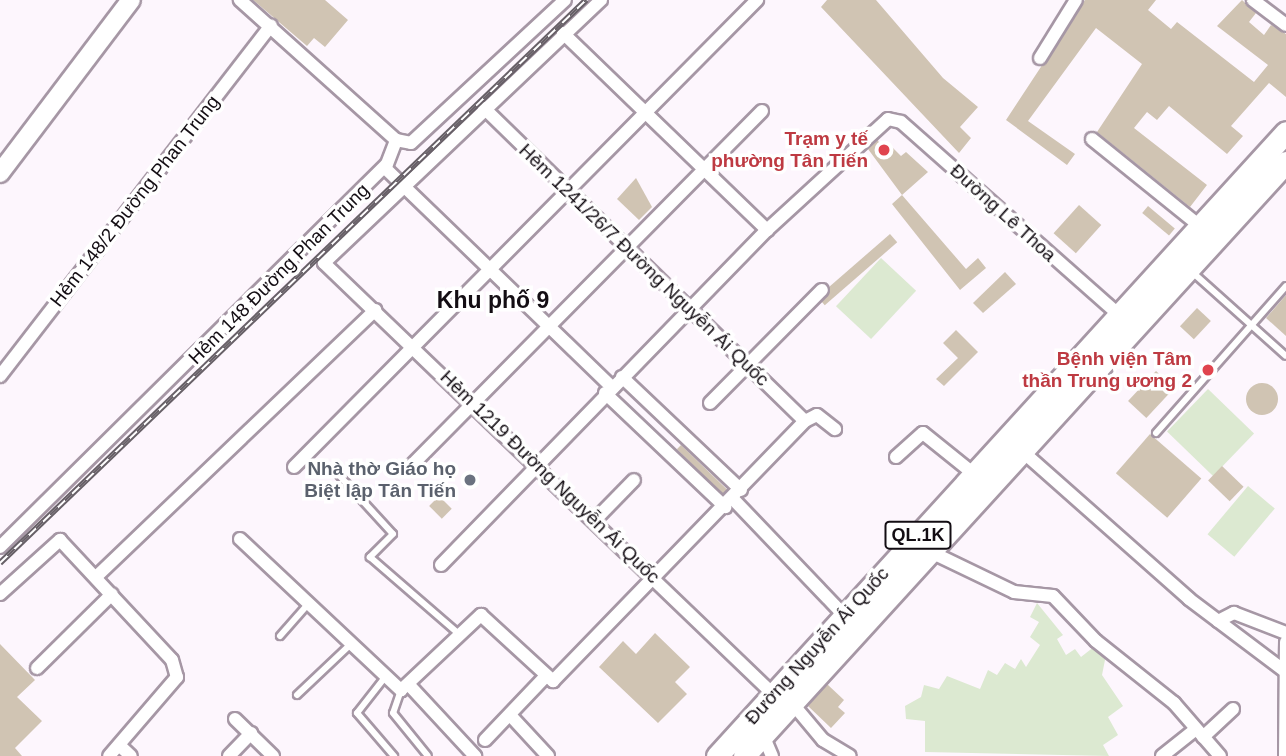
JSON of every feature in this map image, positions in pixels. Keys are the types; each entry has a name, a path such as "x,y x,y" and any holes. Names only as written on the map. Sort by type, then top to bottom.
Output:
{"main road":[{"path":"0,173 131,0"},
{"name":"Đường Nguyễn Ái Quốc","path":"717,756 783,699 931,552 1022,451 1200,226 1286,132"},
{"name":"Đường Nguyễn Ái Quốc","path":"744,756 763,736 783,699 845,616 974,474 1127,321 1189,268 1286,162"}],"street":[{"path":"240,0 397,140 411,143 565,0"},
{"path":"400,187 601,0"},
{"path":"294,467 417,348 645,111 757,0"},
{"path":"1040,58 1076,0"},
{"path":"1253,0 1286,25"},
{"name":"Hẻm 148/2 Đường Phan Trung","path":"0,376 271,25"},
{"path":"441,565 536,464 766,230 563,33"},
{"name":"Hẻm 1241/26/7 Đường Nguyễn Ái Quốc","path":"484,108 805,421"},
{"path":"409,468 554,328 762,111"},
{"name":"Đường Lê Thoa","path":"766,230 886,120 901,122 1127,321"},
{"path":"1092,139 1200,226"},
{"name":"Hẻm 148 Đường Phan Trung","path":"0,547 385,168 397,140"},
{"path":"385,168 400,187 554,328 609,390 733,499"},
{"name":"Hẻm 1219 Đường Nguyễn Ái Quốc","path":"400,187 324,262 417,348 823,740 850,756"},
{"path":"710,403 822,290"},
{"path":"97,576 375,310"},
{"path":"622,377 845,616"},
{"path":"406,688 459,634 483,615 545,677 560,677 805,421 817,415 835,429"},
{"path":"896,457 923,433 974,474"},
{"path":"1022,451 1218,621 1286,672"},
{"path":"594,521 634,480"},
{"path":"240,539 386,676 406,688 475,756"},
{"path":"0,594 60,540 97,576 178,672 109,756"},
{"path":"931,552 1014,592 1052,596 1096,641 1200,733 1220,756"},
{"path":"37,668 112,594"},
{"path":"1218,621 1234,614 1286,633"},
{"path":"1285,756 1286,642"},
{"path":"485,740 545,677"},
{"path":"1161,756 1233,709"},
{"path":"510,715 548,756"},
{"path":"235,719 273,756"},
{"path":"229,756 251,733"},
{"path":"763,736 772,756"},
{"path":"119,745 131,756"}],"lane":[{"path":"1189,268 1286,356"},
{"path":"1156,433 1286,286"},
{"path":"338,474 393,534 370,557 459,634"},
{"path":"280,636 309,603"},
{"path":"298,695 352,643"},
{"path":"386,676 357,708 394,756"},
{"path":"406,688 393,713 428,756"}],"green space":[{"path":"881,258 916,291 871,339 836,306"},
{"path":"1208,389 1254,433 1213,476 1167,431"},
{"path":"1248,486 1275,508 1234,557 1208,534"},
{"path":"1037,603 1063,635 1057,639 1066,655 1075,649 1081,657 1095,646 1106,655 1102,675 1123,706 1108,717 1118,735 1103,745 1109,756 925,752 925,721 906,719 905,706 921,697 924,685 939,689 947,676 980,689 988,670 997,675 1005,663 1015,669 1021,659 1026,667 1040,645 1030,637 1039,622 1030,617"}],"building":[{"path":"253,0 325,0 348,20 325,47 314,38 307,46"},
{"path":"827,0 876,0 943,78 978,107 960,127 971,138 959,153 821,7"},
{"path":"1085,0 1156,0 1148,10 1171,29 1177,22 1254,82 1268,65 1217,26 1242,0 1256,13 1249,22 1264,35 1271,25 1286,34 1286,97 1269,83 1231,126 1243,136 1227,154 1169,106 1157,120 1147,112 1134,128 1207,185 1190,207 1097,132 1142,64 1096,28 1028,121 1075,154 1067,165 1006,120"},
{"path":"878,140 881,149 892,147 901,156 906,152 928,172 902,195 868,149"},
{"path":"636,178 652,207 639,220 617,199"},
{"path":"902,195 966,269 978,258 986,268 960,290 892,204"},
{"path":"1079,205 1101,225 1076,253 1054,233"},
{"path":"1148,206 1175,228 1169,235 1142,213"},
{"path":"890,234 897,242 825,305 818,297"},
{"path":"1005,272 1016,284 983,313 973,303"},
{"path":"1286,295 1286,336 1266,318"},
{"path":"1197,308 1211,321 1194,339 1180,326"},
{"path":"956,330 978,352 944,386 936,379 958,358 943,343"},
{"path":"1156,371 1174,388 1146,418 1128,401"},
{"path":"1262,383 1274,387 1278,399 1274,411 1262,415 1250,411 1246,399 1250,387"},
{"path":"1150,434 1201,479 1167,518 1116,473"},
{"path":"681,445 727,489 723,494 677,449"},
{"path":"1222,466 1244,487 1230,501 1208,480"},
{"path":"439,496 452,509 442,519 429,506"},
{"path":"655,633 690,667 675,682 687,694 658,723 599,667 623,641 636,654"},
{"path":"0,644 35,680 17,697 42,721 15,748 22,756 0,756"},
{"path":"827,684 844,700 838,707 845,713 831,728 808,706"}],"railway":[{"path":"0,563 586,0"}],"place":[{"name":"Trạm y tế phường Tân Tiến","path":"884,150"},
{"name":"Bệnh viện Tâm thần Trung ương 2","path":"1208,370"},
{"name":"Nhà thờ Giáo họ Biệt lập Tân Tiến","path":"470,480"}],"district":[{"name":"Khu phố 9","path":"493,300"}]}
